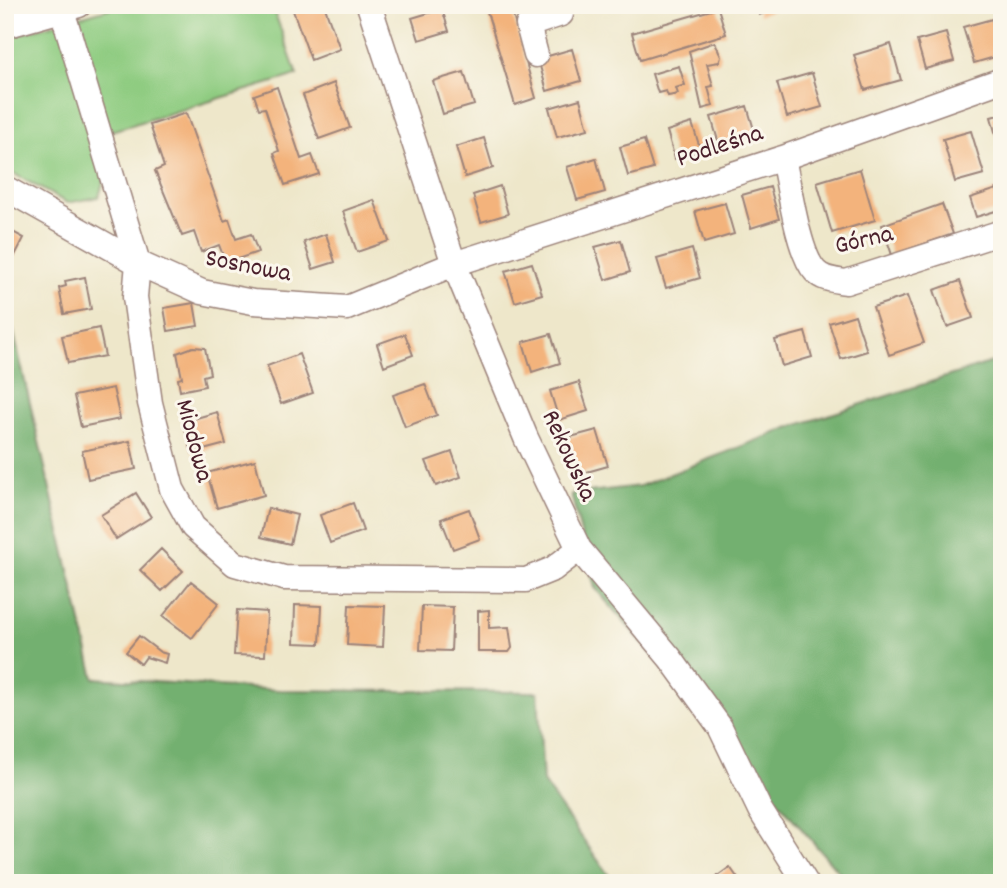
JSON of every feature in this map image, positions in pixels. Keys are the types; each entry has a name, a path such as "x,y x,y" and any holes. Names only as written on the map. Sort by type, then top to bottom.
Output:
{"street":[{"name":"Rekowska","path":"369,5 454,264 526,438 579,549 670,658 720,727 760,810 806,883"},
{"path":"536,55 528,25 561,14 559,5"},
{"path":"5,26 70,8"},
{"name":"Miodowa","path":"70,8 138,263 135,297 146,376 172,489 193,527 235,564 284,578 526,580 553,569 579,549"},
{"name":"Podleśna","path":"454,264 783,158 1002,80"},
{"name":"Górna","path":"783,158 804,253 815,271 828,280 846,282 1002,232"},
{"name":"Sosnowa","path":"5,188 138,263 202,292 253,302 347,308 454,264"}],"green space":[{"path":"122,5 272,5 297,75 95,136 107,168 99,197 67,203 5,169 5,38"},
{"path":"5,314 10,317 94,678 279,690 538,692 543,782 614,883 5,883"},
{"path":"995,361 1002,391 1002,883 848,883 595,588 571,494 640,486 788,428"}],"building":[{"path":"291,5 324,5 340,49 311,60"},
{"path":"485,5 510,5 536,98 515,105"},
{"path":"757,5 784,5 784,6 759,15"},
{"path":"718,8 726,34 640,60 632,33"},
{"path":"442,9 449,31 419,40 412,18"},
{"path":"992,19 1002,55 974,63 963,27"},
{"path":"946,33 954,61 925,69 917,41"},
{"path":"715,42 721,56 719,62 707,64 713,86 708,87 713,106 702,109 689,51"},
{"path":"891,44 901,80 865,90 854,55"},
{"path":"572,49 581,81 547,91 538,59"},
{"path":"679,66 685,85 676,88 678,94 668,96 666,91 658,93 652,74"},
{"path":"464,72 474,105 443,114 433,81"},
{"path":"812,73 822,107 787,117 777,83"},
{"path":"334,83 350,128 319,139 303,95"},
{"path":"277,87 301,159 312,155 319,174 285,185 274,153 279,151 265,108 259,109 254,95"},
{"path":"580,99 588,129 557,137 549,108"},
{"path":"747,106 755,133 719,144 711,117"},
{"path":"186,113 224,221 229,219 236,239 251,234 258,252 226,263 219,245 201,252 194,232 182,236 155,171 164,167 150,125"},
{"path":"1002,114 1002,142 998,143 991,117"},
{"path":"692,123 701,151 675,159 667,131"},
{"path":"971,131 984,174 955,182 943,139"},
{"path":"484,138 493,168 465,177 456,147"},
{"path":"644,140 653,169 628,176 620,147"},
{"path":"596,158 605,192 577,200 567,167"},
{"path":"860,169 875,220 832,233 817,182"},
{"path":"500,186 508,214 481,222 473,195"},
{"path":"770,187 779,219 751,228 742,195"},
{"path":"997,189 1002,209 976,217 970,198"},
{"path":"374,200 389,241 357,252 343,211"},
{"path":"725,203 734,234 704,243 695,211"},
{"path":"942,204 953,234 892,255 882,225"},
{"path":"5,224 11,227 9,230 24,238 8,269 5,268"},
{"path":"326,234 335,262 313,269 304,242"},
{"path":"621,240 630,272 605,280 595,247"},
{"path":"692,249 700,278 666,288 657,259"},
{"path":"532,263 542,294 515,302 505,271"},
{"path":"85,277 91,309 64,314 59,288 66,286 65,281"},
{"path":"960,281 973,318 947,327 934,290"},
{"path":"907,296 924,343 889,355 873,307"},
{"path":"194,303 198,326 168,331 164,308"},
{"path":"855,315 867,351 841,359 829,323"},
{"path":"99,328 105,356 68,363 62,336"},
{"path":"805,332 812,357 782,366 775,340"},
{"path":"405,334 413,355 384,366 377,344"},
{"path":"551,334 560,363 532,372 523,342"},
{"path":"193,347 205,348 210,374 203,376 205,386 180,391 178,379 182,378 177,353"},
{"path":"299,354 313,393 281,404 267,366"},
{"path":"579,382 588,411 559,420 550,391"},
{"path":"425,384 437,415 405,427 393,395"},
{"path":"113,388 120,419 81,427 74,396"},
{"path":"217,412 226,444 192,453 183,422"},
{"path":"597,430 608,466 576,475 563,439"},
{"path":"130,441 136,469 88,479 82,451"},
{"path":"452,452 461,477 436,486 426,461"},
{"path":"255,460 264,495 217,508 207,473"},
{"path":"136,493 151,517 116,539 101,515"},
{"path":"353,503 363,531 330,543 320,515"},
{"path":"268,508 297,515 290,544 261,537"},
{"path":"469,509 480,539 453,549 441,519"},
{"path":"161,549 183,571 162,591 140,570"},
{"path":"191,581 219,603 192,638 163,616"},
{"path":"295,605 322,606 320,644 294,643"},
{"path":"349,605 385,606 383,647 347,645"},
{"path":"422,606 453,607 451,651 420,650"},
{"path":"237,610 267,612 265,656 234,655"},
{"path":"489,610 489,628 509,627 512,648 509,652 478,652 478,611"},
{"path":"139,636 160,652 167,654 165,663 146,657 141,664 126,652"},
{"path":"730,867 741,883 708,883"}]}
